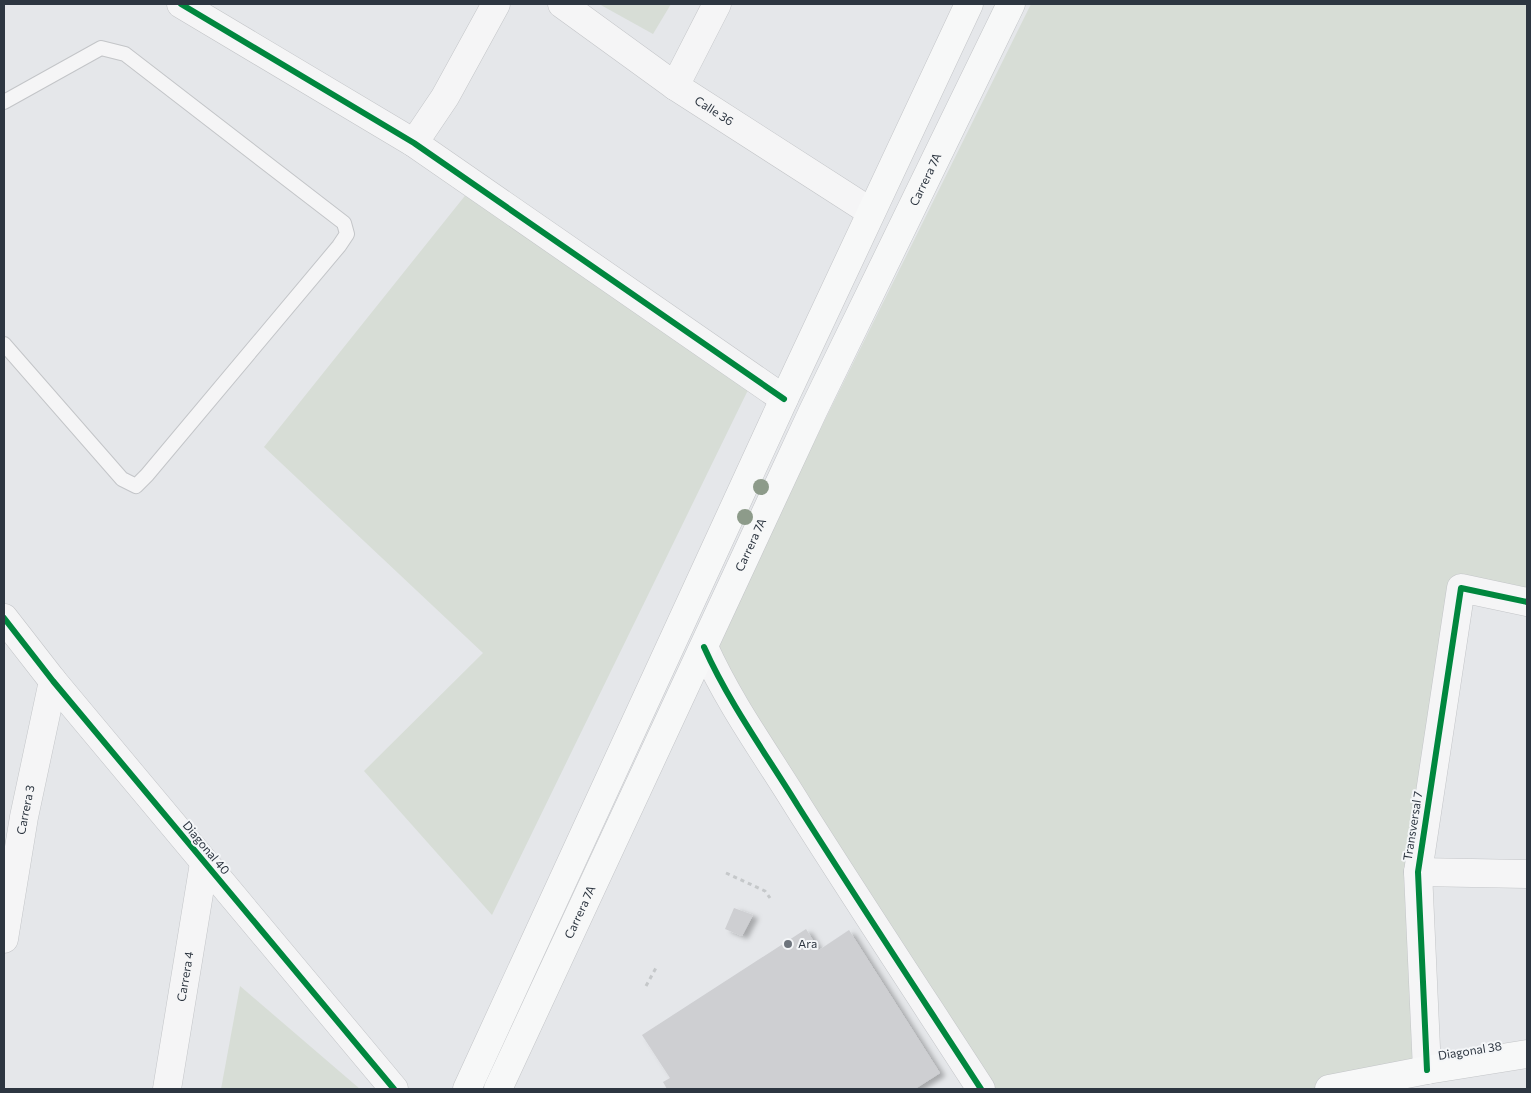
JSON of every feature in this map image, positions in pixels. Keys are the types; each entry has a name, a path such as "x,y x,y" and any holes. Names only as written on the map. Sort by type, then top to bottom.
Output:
{"main road":[{"path":"467,1089 784,399 969,4"},
{"name":"Carrera 7A","path":"498,1089 813,411 1011,4"},
{"name":"Diagonal 38","path":"1329,1089 1427,1070 1527,1054"}],"street":[{"path":"181,4 414,143 784,399"},
{"path":"414,143 445,97 496,4"},
{"name":"Calle 36","path":"562,4 675,86 871,212"},
{"path":"675,86 717,4"},
{"name":"Transversal 7","path":"1427,1070 1418,872 1461,588 1527,602"},
{"name":"Diagonal 40","path":"4,618 53,681 204,864 394,1089"},
{"path":"704,647 714,670 765,753 860,904 981,1089"},
{"name":"Carrera 3","path":"4,939 14,815 53,681"},
{"name":"Carrera 4","path":"167,1089 204,864"},
{"path":"1418,872 1527,874"}],"lane":[{"path":"4,102 101,48 125,54 344,223 347,234 136,486 122,479 4,344"}],"path":[{"path":"726,873 765,891 770,898"},
{"path":"646,986 656,966"}],"shaded area":[{"path":"599,4 671,4 653,34"},
{"path":"1031,4 1527,4 1527,602 1461,588 1418,872 1424,1068 1325,1089 987,1089 712,648"},
{"path":"468,192 748,390 492,915 364,771 483,653 264,447"},
{"path":"240,986 360,1089 221,1089"}],"building":[{"path":"734,908 753,915 742,936 725,929"},
{"path":"806,929 819,950 849,930 940,1073 915,1089 667,1089 663,1082 670,1078 642,1035"}],"cycle path":[{"path":"181,4 414,143 784,399"},
{"path":"1427,1070 1418,872 1461,588 1527,602"},
{"path":"4,618 53,681 394,1089"},
{"path":"704,647 748,728 981,1089"}],"place":[{"name":"Ara","path":"788,944"}]}
